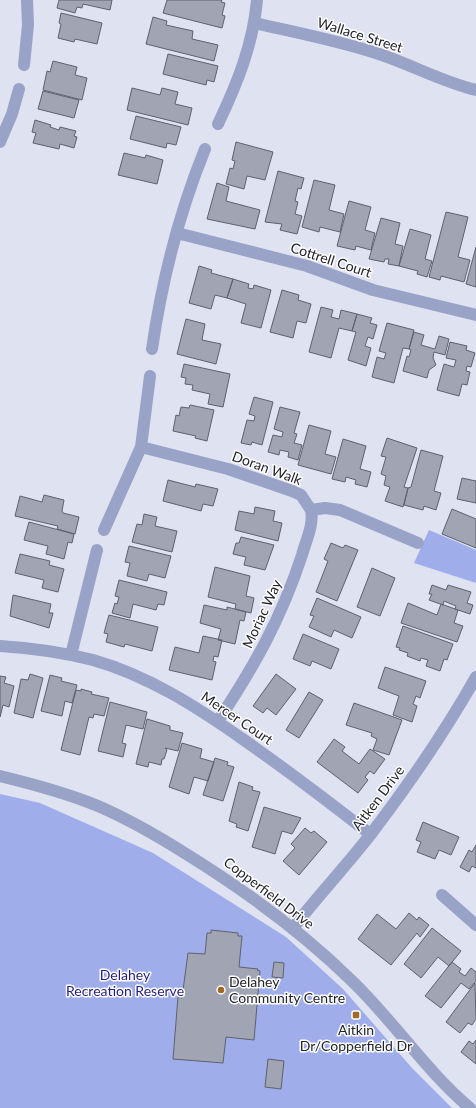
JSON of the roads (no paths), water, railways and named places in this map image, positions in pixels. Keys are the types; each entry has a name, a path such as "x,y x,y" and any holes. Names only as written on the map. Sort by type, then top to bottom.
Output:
{"street":[{"path":"24,65 28,25 27,0"},
{"path":"218,124 236,86 246,58 255,23 258,0"},
{"name":"Wallace Street","path":"255,23 356,47 383,55 444,81 476,90"},
{"path":"0,142 12,114 19,90"},
{"path":"152,349 162,290 177,233 191,183 205,149"},
{"name":"Cottrell Court","path":"177,233 307,266 373,290 465,314 476,315"},
{"path":"104,530 141,447 150,376"},
{"name":"Doran Walk","path":"141,447 228,469 292,491 301,495 311,510"},
{"path":"311,510 325,508 340,510 418,543"},
{"name":"Moriac Way","path":"218,721 259,657 274,628 286,600 305,546 312,523 311,510"},
{"path":"71,655 97,550"},
{"name":"Mercer Court","path":"0,646 71,655 116,668 143,679 194,705 218,721 370,834"},
{"name":"Aitken Drive","path":"293,928 370,834 439,740 476,677"},
{"name":"Copperfield Drive","path":"0,776 71,796 99,807 130,822 215,872 293,928 352,980 425,1064 470,1108"},
{"path":"442,895 476,925"}],"place":[{"name":"Delahey Community Centre","path":"221,990"},
{"name":"Aitkin Dr/Copperfield Dr","path":"356,1015"}],"park label":[{"name":"Delahey Recreation Reserve","path":"125,984"}]}
